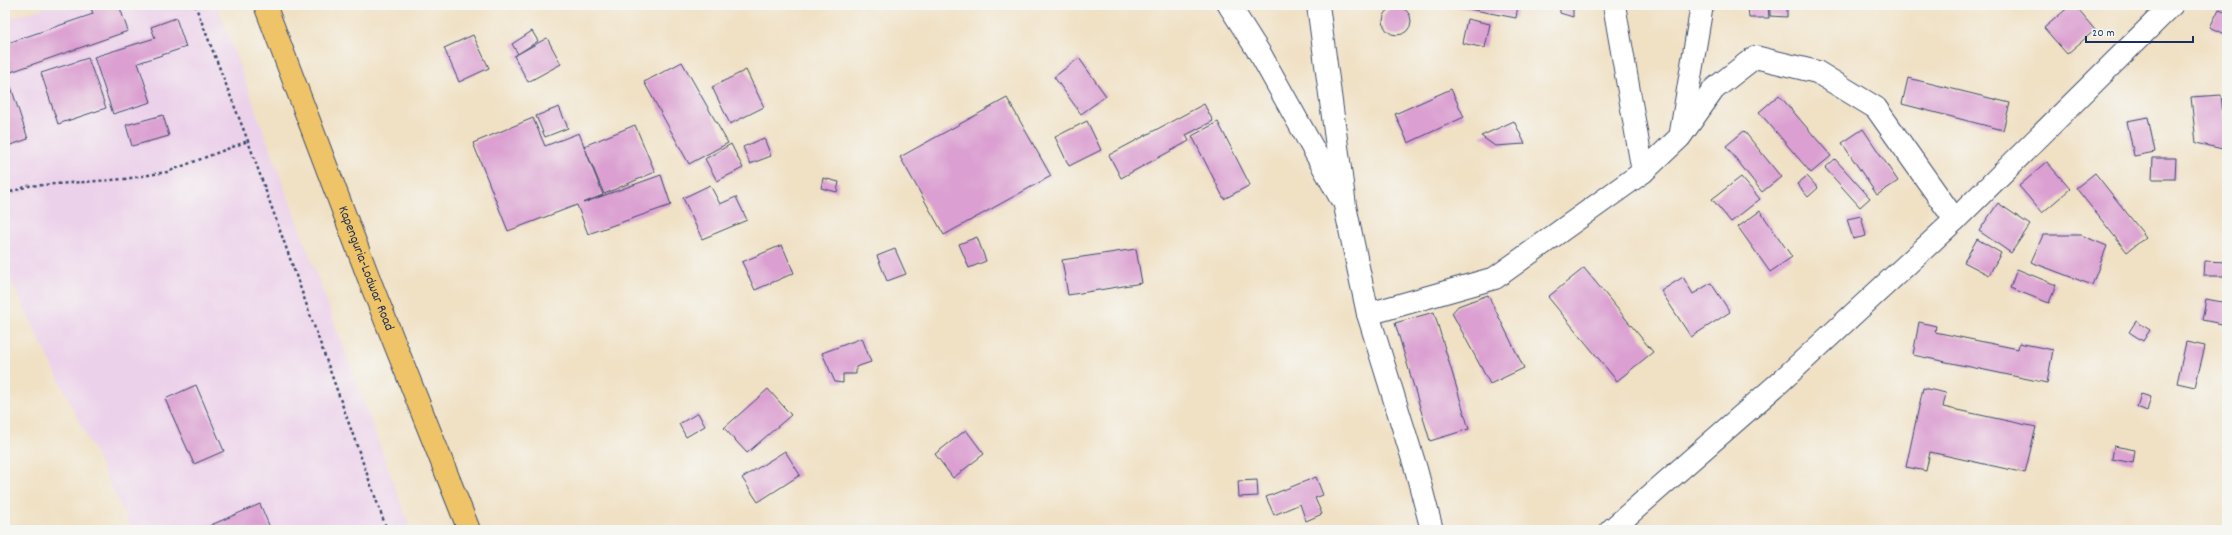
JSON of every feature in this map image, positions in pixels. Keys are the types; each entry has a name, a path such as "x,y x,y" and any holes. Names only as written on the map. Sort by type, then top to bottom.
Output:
{"highway":[{"name":"Kapenguria-Lodwar Road","path":"265,5 371,284 469,530"}],"street":[{"path":"1229,5 1262,57 1345,206"},
{"path":"1318,5 1345,206 1368,314 1416,469 1432,530"},
{"path":"1614,5 1643,172"},
{"path":"1680,137 1702,5"},
{"path":"1611,530 1779,383 1955,220 2172,5"},
{"path":"1368,314 1495,278 1643,172 1680,137 1714,89 1755,57 1817,72 1876,108 1955,220"}],"path":[{"path":"195,5 248,141 387,530"},
{"path":"5,194 28,186 125,179 167,172 248,141"}],"shaded area":[{"path":"54,5 217,5 411,530 132,530 5,268 5,20"}],"building":[{"path":"90,5 119,5 128,31 5,74 5,44 93,14"},
{"path":"1448,5 1518,5 1516,18"},
{"path":"1560,5 1573,5 1573,17 1560,13"},
{"path":"1748,5 1768,5 1769,18 1749,18"},
{"path":"1770,5 1787,5 1787,17 1770,16"},
{"path":"2071,5 2074,5 2095,30 2067,54 2044,28"},
{"path":"1397,7 1407,11 1411,21 1407,31 1397,35 1387,31 1383,21 1387,11"},
{"path":"2219,9 2227,12 2225,34 2210,27"},
{"path":"176,18 186,47 138,63 151,102 113,114 94,57 155,38 151,27"},
{"path":"1467,19 1490,24 1485,48 1462,43"},
{"path":"532,31 538,41 518,54 512,44"},
{"path":"473,35 489,68 459,82 444,48"},
{"path":"547,38 561,64 528,82 514,56"},
{"path":"88,58 106,108 58,124 41,73"},
{"path":"1079,58 1106,96 1081,114 1054,77"},
{"path":"682,62 728,143 689,164 644,82"},
{"path":"746,70 764,107 730,124 712,87"},
{"path":"1908,78 2010,103 2003,130 1902,104"},
{"path":"11,87 28,139 5,147 5,89"},
{"path":"1451,89 1464,117 1408,143 1395,114"},
{"path":"1779,95 1831,156 1811,173 1759,112"},
{"path":"2221,95 2227,150 2196,143 2191,97"},
{"path":"1007,98 1051,176 944,235 900,157"},
{"path":"1204,104 1213,121 1186,135 1189,141 1121,178 1109,155"},
{"path":"559,107 568,128 545,137 536,116"},
{"path":"163,115 169,136 132,146 126,125"},
{"path":"2148,117 2155,152 2134,156 2127,121"},
{"path":"533,118 545,146 579,133 603,195 583,203 661,175 671,205 588,234 577,205 508,231 473,143"},
{"path":"1087,121 1101,150 1069,166 1055,137"},
{"path":"1514,121 1525,144 1495,146 1481,136"},
{"path":"1218,122 1250,185 1224,199 1192,136"},
{"path":"635,125 655,172 604,194 584,146"},
{"path":"1863,129 1898,181 1877,195 1842,143"},
{"path":"1744,131 1781,177 1762,192 1726,146"},
{"path":"764,138 771,156 750,164 743,147"},
{"path":"731,144 743,168 717,181 705,159"},
{"path":"2153,158 2176,158 2175,179 2152,179"},
{"path":"1835,159 1870,198 1860,207 1825,168"},
{"path":"2047,162 2070,189 2042,213 2019,186"},
{"path":"2095,173 2146,237 2127,252 2076,188"},
{"path":"1807,176 1818,188 1808,197 1797,184"},
{"path":"1741,177 1760,199 1731,222 1712,199"},
{"path":"823,178 839,182 837,192 821,188"},
{"path":"710,185 720,204 736,197 747,220 702,239 683,198"},
{"path":"1998,203 2030,225 2011,253 1979,231"},
{"path":"1760,211 1792,257 1770,272 1738,227"},
{"path":"1861,216 1866,236 1853,239 1847,219"},
{"path":"2043,235 2081,235 2107,246 2092,285 2031,262"},
{"path":"977,237 986,261 969,268 959,244"},
{"path":"1977,239 2001,253 1989,275 1964,262"},
{"path":"782,245 794,273 755,290 742,262"},
{"path":"895,249 906,274 887,281 877,256"},
{"path":"1136,249 1142,283 1068,295 1062,260"},
{"path":"2205,261 2227,262 2227,276 2204,276"},
{"path":"1584,268 1653,352 1617,381 1548,297"},
{"path":"2017,269 2056,285 2049,303 2010,288"},
{"path":"1683,277 1693,294 1711,283 1730,312 1691,337 1661,291"},
{"path":"1488,295 1524,368 1490,384 1452,313 1458,306"},
{"path":"2206,299 2227,303 2227,325 2202,320"},
{"path":"1434,312 1469,429 1430,441 1395,323"},
{"path":"2136,321 2150,330 2143,341 2129,332"},
{"path":"1919,322 1936,326 1935,332 2018,349 2019,343 2053,350 2047,383 1913,355"},
{"path":"862,338 871,362 856,367 856,374 843,374 843,383 835,382 822,353"},
{"path":"2186,342 2205,346 2195,387 2177,383"},
{"path":"196,385 224,451 194,464 165,399"},
{"path":"1923,388 1946,393 1943,407 2036,427 2025,473 1930,452 1926,471 1906,467"},
{"path":"768,389 791,415 747,453 724,428"},
{"path":"2141,394 2151,397 2147,411 2137,407"},
{"path":"698,413 705,426 686,437 679,424"},
{"path":"966,430 984,454 953,478 935,454"},
{"path":"2114,446 2135,450 2133,463 2112,459"},
{"path":"785,451 800,475 758,502 742,478"},
{"path":"1316,477 1323,495 1315,498 1322,514 1306,521 1300,504 1274,515 1266,497"},
{"path":"1257,480 1258,496 1239,497 1238,481"},
{"path":"260,504 271,530 213,530 211,525"}]}
